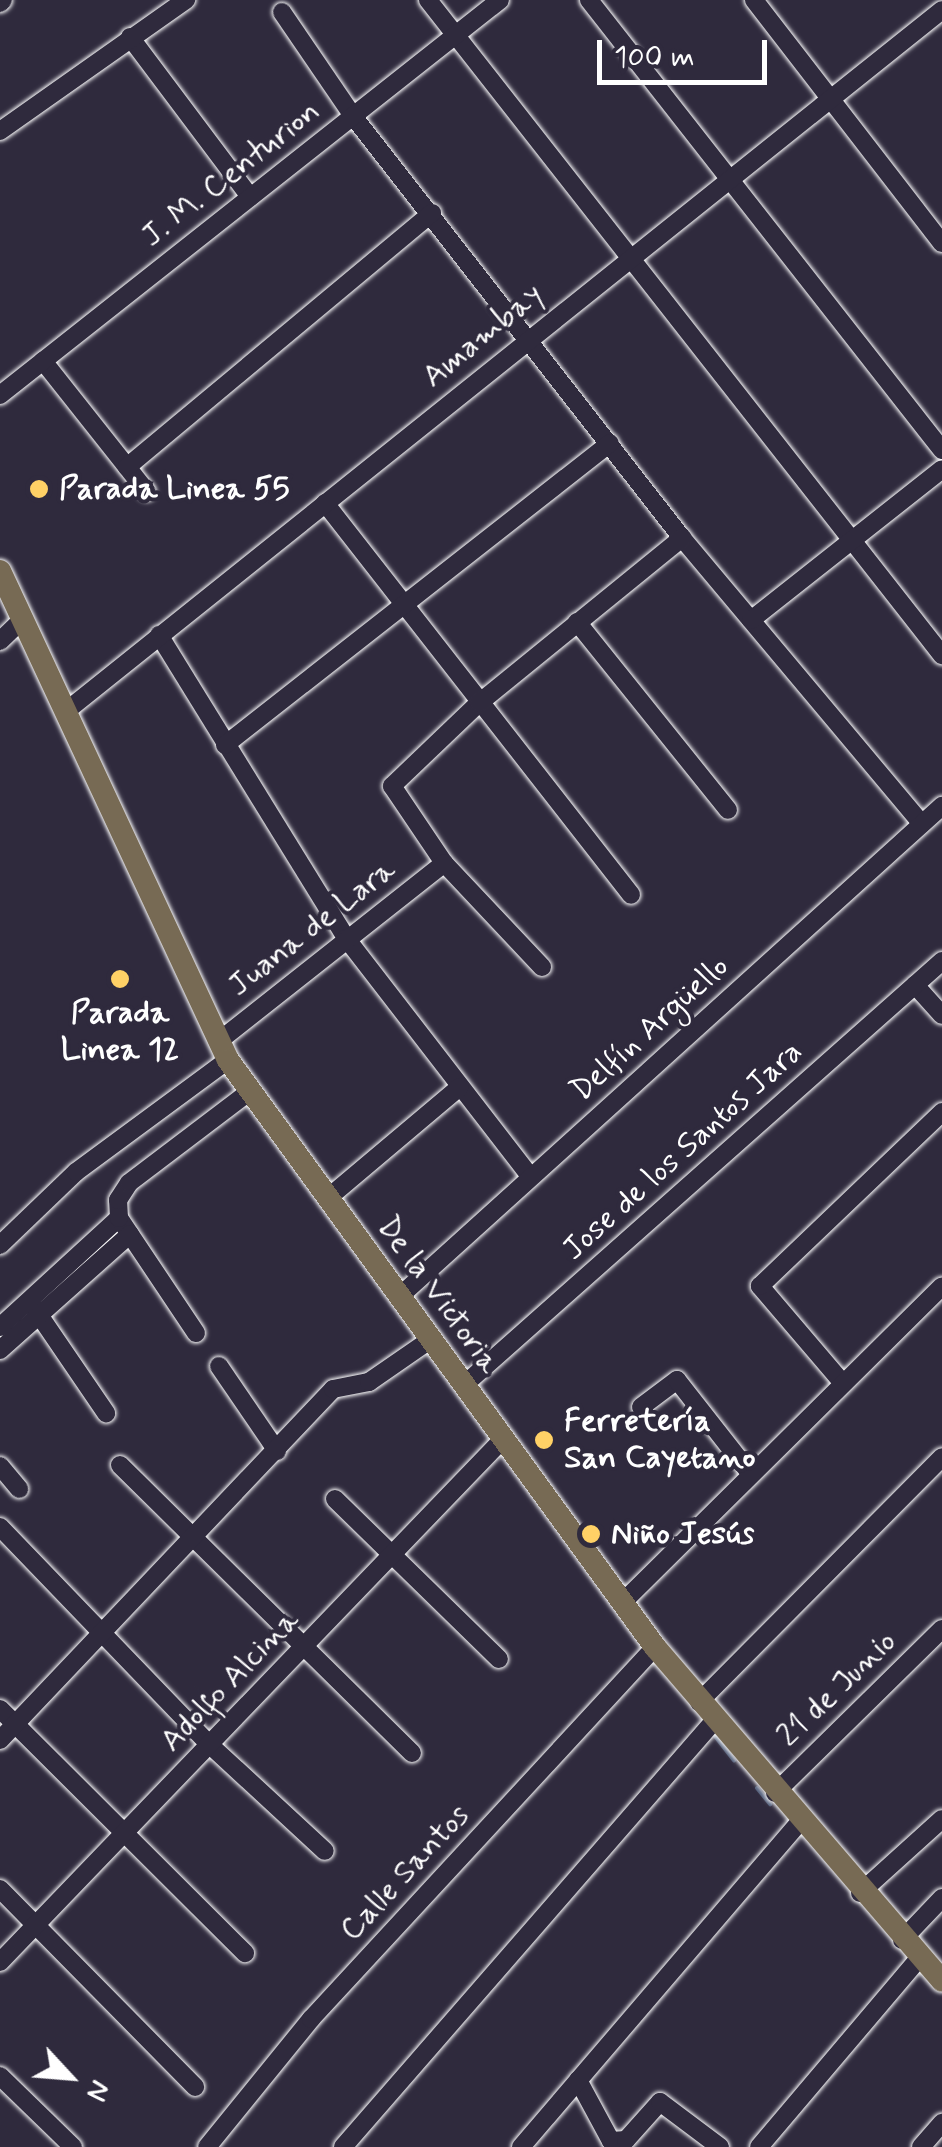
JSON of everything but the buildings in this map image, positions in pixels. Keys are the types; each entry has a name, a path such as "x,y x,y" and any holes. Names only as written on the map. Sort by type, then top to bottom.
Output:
{"main road":[{"name":"De la Victoria","path":"0,570 223,1051 655,1647 799,1823 942,1981"}],"street":[{"path":"0,131 186,0"},
{"path":"428,0 627,260 942,654"},
{"name":"J. M. Centurion","path":"0,395 500,0"},
{"path":"589,0 942,450"},
{"path":"754,0 942,243"},
{"path":"282,12 353,116 682,538 922,824"},
{"name":"Amambay","path":"65,712 831,98 939,20"},
{"path":"130,37 250,197"},
{"path":"127,467 432,213"},
{"path":"43,361 147,492"},
{"path":"225,745 610,443"},
{"path":"751,620 942,469"},
{"path":"325,502 631,894"},
{"path":"542,967 444,864 392,786 479,703 682,538"},
{"path":"0,641 22,620"},
{"path":"578,622 728,810"},
{"path":"159,636 346,938 530,1177"},
{"name":"Delfín Argüello","path":"400,1296 942,806"},
{"name":"Juana de Lara","path":"0,1244 76,1172 223,1051 346,938 444,864"},
{"name":"Jose de los Santos Jara","path":"464,1385 942,960"},
{"path":"915,985 942,1016"},
{"path":"328,1198 460,1087"},
{"path":"196,1333 125,1226 129,1183 250,1091"},
{"path":"841,1381 760,1286 942,1112"},
{"path":"0,1350 34,1308 125,1226"},
{"path":"622,1603 841,1381 942,1286"},
{"path":"0,1327 34,1308"},
{"path":"34,1308 106,1413"},
{"path":"0,1740 105,1636 333,1389 369,1382 431,1340"},
{"path":"218,1366 277,1451"},
{"path":"640,1407 677,1380 750,1474"},
{"name":"Adolfo Alcina","path":"0,1962 502,1440"},
{"path":"699,1702 942,1458"},
{"path":"0,1466 19,1489"},
{"path":"120,1466 306,1644 412,1753"},
{"path":"335,1499 498,1659"},
{"path":"0,1527 210,1745 325,1851"},
{"name":"21 de Junio","path":"775,1793 942,1629"},
{"name":"Calle Santos","path":"207,2147 311,2019 655,1647"},
{"path":"0,1710 121,1836 245,1953"},
{"path":"344,2147 714,1721"},
{"path":"860,1892 942,1819"},
{"path":"522,2147 799,1823"},
{"path":"0,1888 196,2087"},
{"path":"902,1940 942,1898"},
{"path":"760,2147 920,1957"},
{"path":"0,2076 73,2147"},
{"path":"578,2080 611,2141 626,2140 660,2102 720,2147"},
{"path":"921,2147 942,2124"}],"waterway":[{"path":"715,1736 734,1760"},
{"path":"757,1788 770,1804"}],"place":[{"name":"Parada Linea 55","path":"39,489"},
{"name":"Parada Linea 12","path":"120,979"},
{"name":"Ferretería San Cayetano","path":"544,1440"},
{"name":"Niño Jesús","path":"591,1534"}]}
